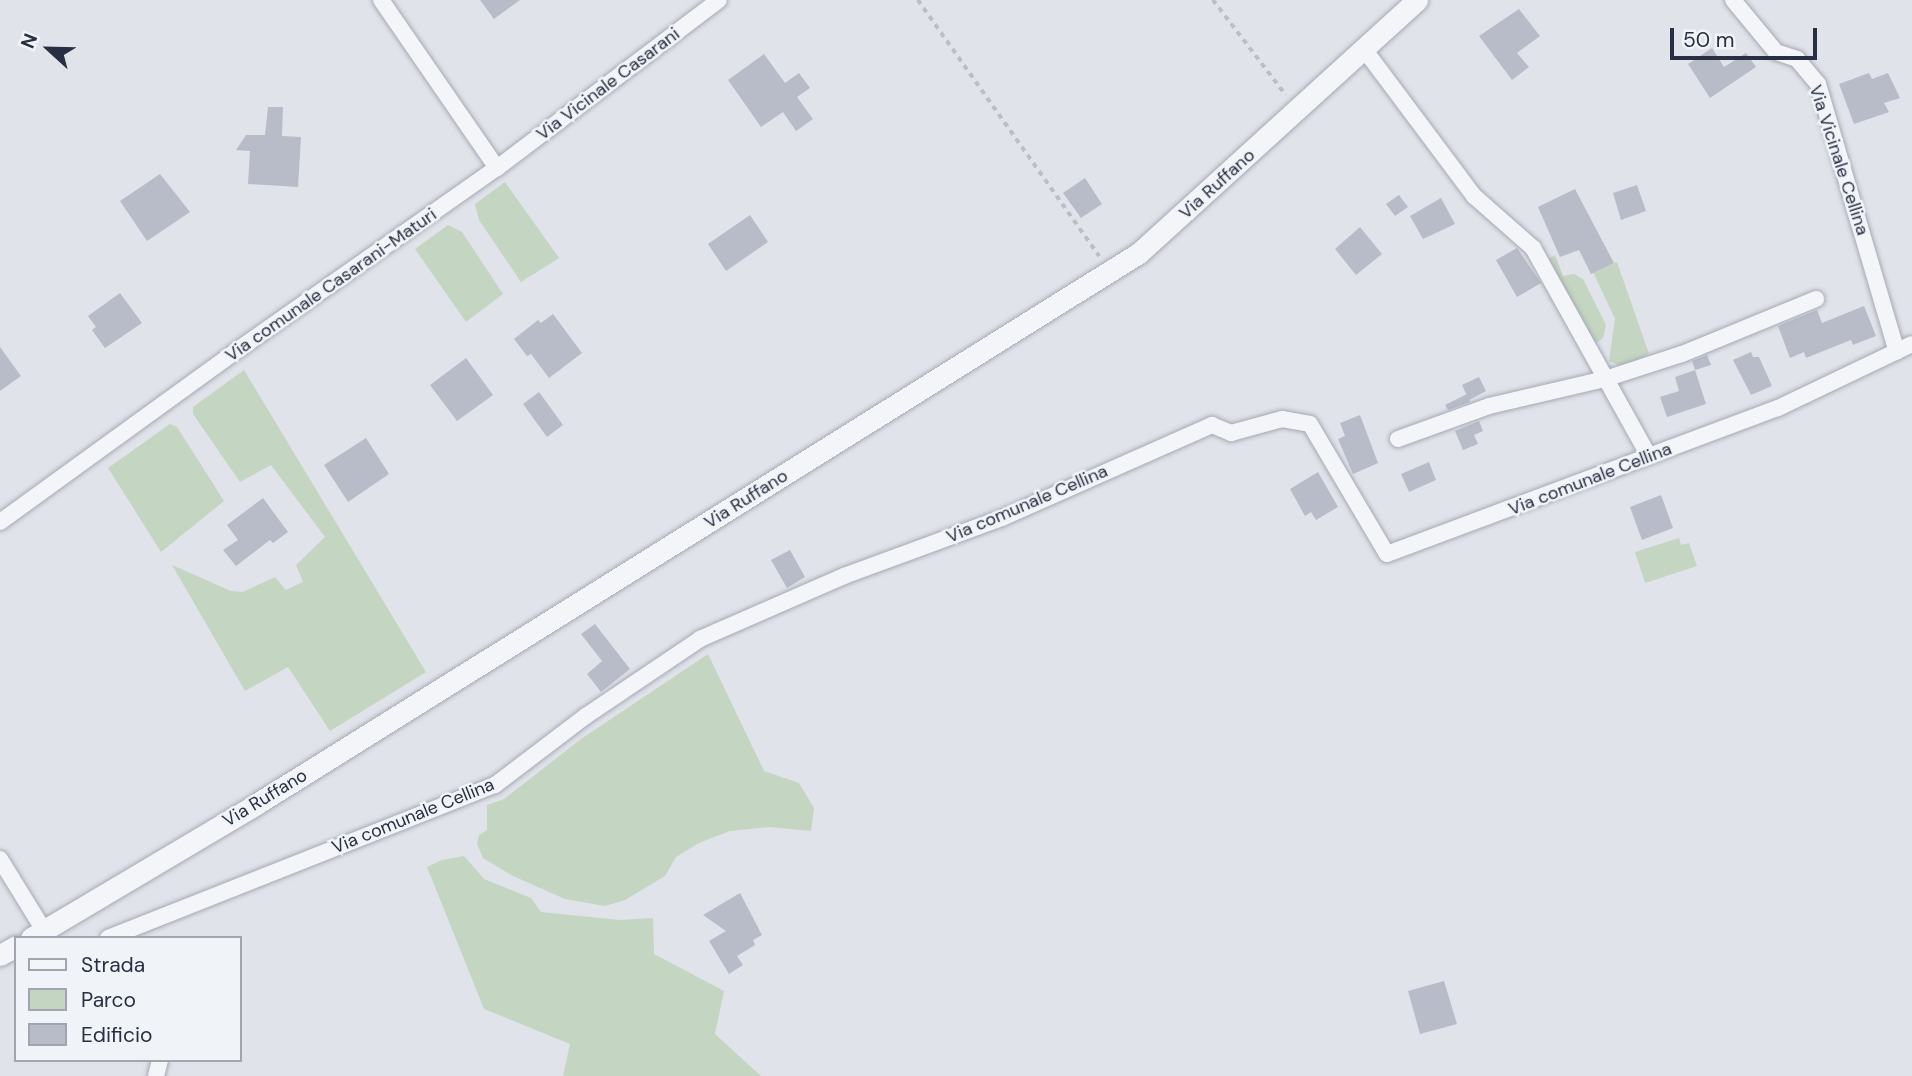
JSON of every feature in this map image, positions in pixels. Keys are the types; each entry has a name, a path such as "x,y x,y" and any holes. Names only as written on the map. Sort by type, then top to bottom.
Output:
{"street":[{"path":"381,0 497,168"},
{"name":"Via Vicinale Casarani","path":"497,168 719,0"},
{"name":"Via Ruffano","path":"41,935 258,803 1110,272 1148,245 1417,0"},
{"name":"Via Vicinale Cellina","path":"1733,0 1776,52 1797,59 1818,84 1905,348"},
{"path":"1364,49 1474,196 1533,248 1649,456"},
{"name":"Via comunale Casarani-Maturi","path":"0,522 239,348 497,168"},
{"path":"1398,439 1489,407 1605,379 1682,354 1816,299"},
{"name":"Via comunale Cellina","path":"113,936 495,785 586,716 700,639 844,576 1002,518 1212,425 1231,433 1282,419 1310,424 1387,554 1778,408 1905,348"},
{"path":"0,859 41,935"}],"path":[{"path":"918,0 1110,272"},
{"path":"1213,0 1297,111"}],"green space":[{"path":"505,182 559,258 521,282 479,220 475,204"},
{"path":"448,225 462,232 503,294 466,322 415,249"},
{"path":"1555,255 1563,276 1574,274 1583,279 1606,325 1603,338 1591,347 1547,260"},
{"path":"1617,262 1649,354 1623,367 1609,361 1615,319 1593,272"},
{"path":"244,370 426,672 330,731 288,667 245,691 172,565 231,591 243,592 275,577 286,590 303,582 296,565 325,537 271,465 240,482 193,414 193,407"},
{"path":"170,424 177,427 224,501 161,552 108,468"},
{"path":"1679,538 1681,545 1689,543 1697,566 1645,583 1635,552"},
{"path":"708,654 764,771 799,783 814,808 811,831 769,827 730,831 699,843 676,857 665,876 625,900 605,906 565,899 513,876 483,858 477,844 479,835 487,830 487,805 504,799 581,739"},
{"path":"464,856 484,879 531,898 541,912 620,920 653,918 654,954 724,991 715,1034 761,1076 563,1076 570,1044 484,1009 427,867 442,860"}],"building":[{"path":"480,0 520,0 494,19"},
{"path":"1519,9 1540,36 1517,53 1529,67 1512,80 1479,36"},
{"path":"1712,48 1724,67 1746,53 1756,67 1710,98 1688,64"},
{"path":"764,54 785,83 799,73 810,88 797,97 813,119 796,131 783,112 761,127 728,80"},
{"path":"1869,73 1872,79 1888,73 1900,98 1884,103 1889,112 1854,124 1839,84"},
{"path":"268,107 283,107 282,136 301,137 298,187 248,184 250,151 236,150 246,135 265,135"},
{"path":"160,174 190,212 147,241 120,201"},
{"path":"1085,178 1102,204 1081,218 1063,193"},
{"path":"1637,185 1646,211 1621,220 1613,193"},
{"path":"1575,189 1614,263 1591,274 1579,250 1560,257 1538,207"},
{"path":"1399,195 1408,207 1395,216 1386,204"},
{"path":"1441,198 1455,224 1423,239 1410,216"},
{"path":"750,215 768,242 726,271 708,244"},
{"path":"1360,227 1382,254 1356,275 1335,249"},
{"path":"1517,248 1541,283 1517,297 1496,260"},
{"path":"120,293 142,323 105,348 92,330 96,327 88,316"},
{"path":"1864,306 1876,336 1853,345 1851,340 1806,358 1804,352 1790,358 1778,326 1817,310 1822,323"},
{"path":"553,314 582,353 549,378 531,354 527,356 514,339 538,320 541,323"},
{"path":"0,347 21,376 0,391"},
{"path":"1751,352 1753,357 1759,357 1772,386 1751,395 1733,360"},
{"path":"1707,355 1711,365 1695,370 1692,361"},
{"path":"466,358 493,395 457,421 430,385"},
{"path":"1695,370 1706,404 1667,417 1660,397 1679,391 1675,377"},
{"path":"1479,377 1486,391 1469,400 1462,385"},
{"path":"539,392 563,425 547,437 523,404"},
{"path":"1467,394 1470,402 1448,410 1445,405"},
{"path":"1360,415 1378,463 1353,474 1338,439 1345,436 1340,423"},
{"path":"1479,421 1483,431 1474,435 1478,444 1463,450 1455,431"},
{"path":"366,438 389,474 348,502 324,465"},
{"path":"1429,462 1436,480 1409,492 1401,474"},
{"path":"1318,472 1338,507 1316,520 1311,512 1305,516 1290,489"},
{"path":"1661,495 1673,528 1642,540 1630,507"},
{"path":"263,498 288,532 273,543 270,540 236,566 223,550 238,540 227,525"},
{"path":"790,550 805,577 787,588 771,560"},
{"path":"595,624 630,669 601,692 587,674 602,661 581,634"},
{"path":"740,893 762,935 753,940 755,945 737,956 743,965 729,974 709,941 726,931 703,915"},
{"path":"1444,981 1457,1024 1420,1034 1408,991"}]}
